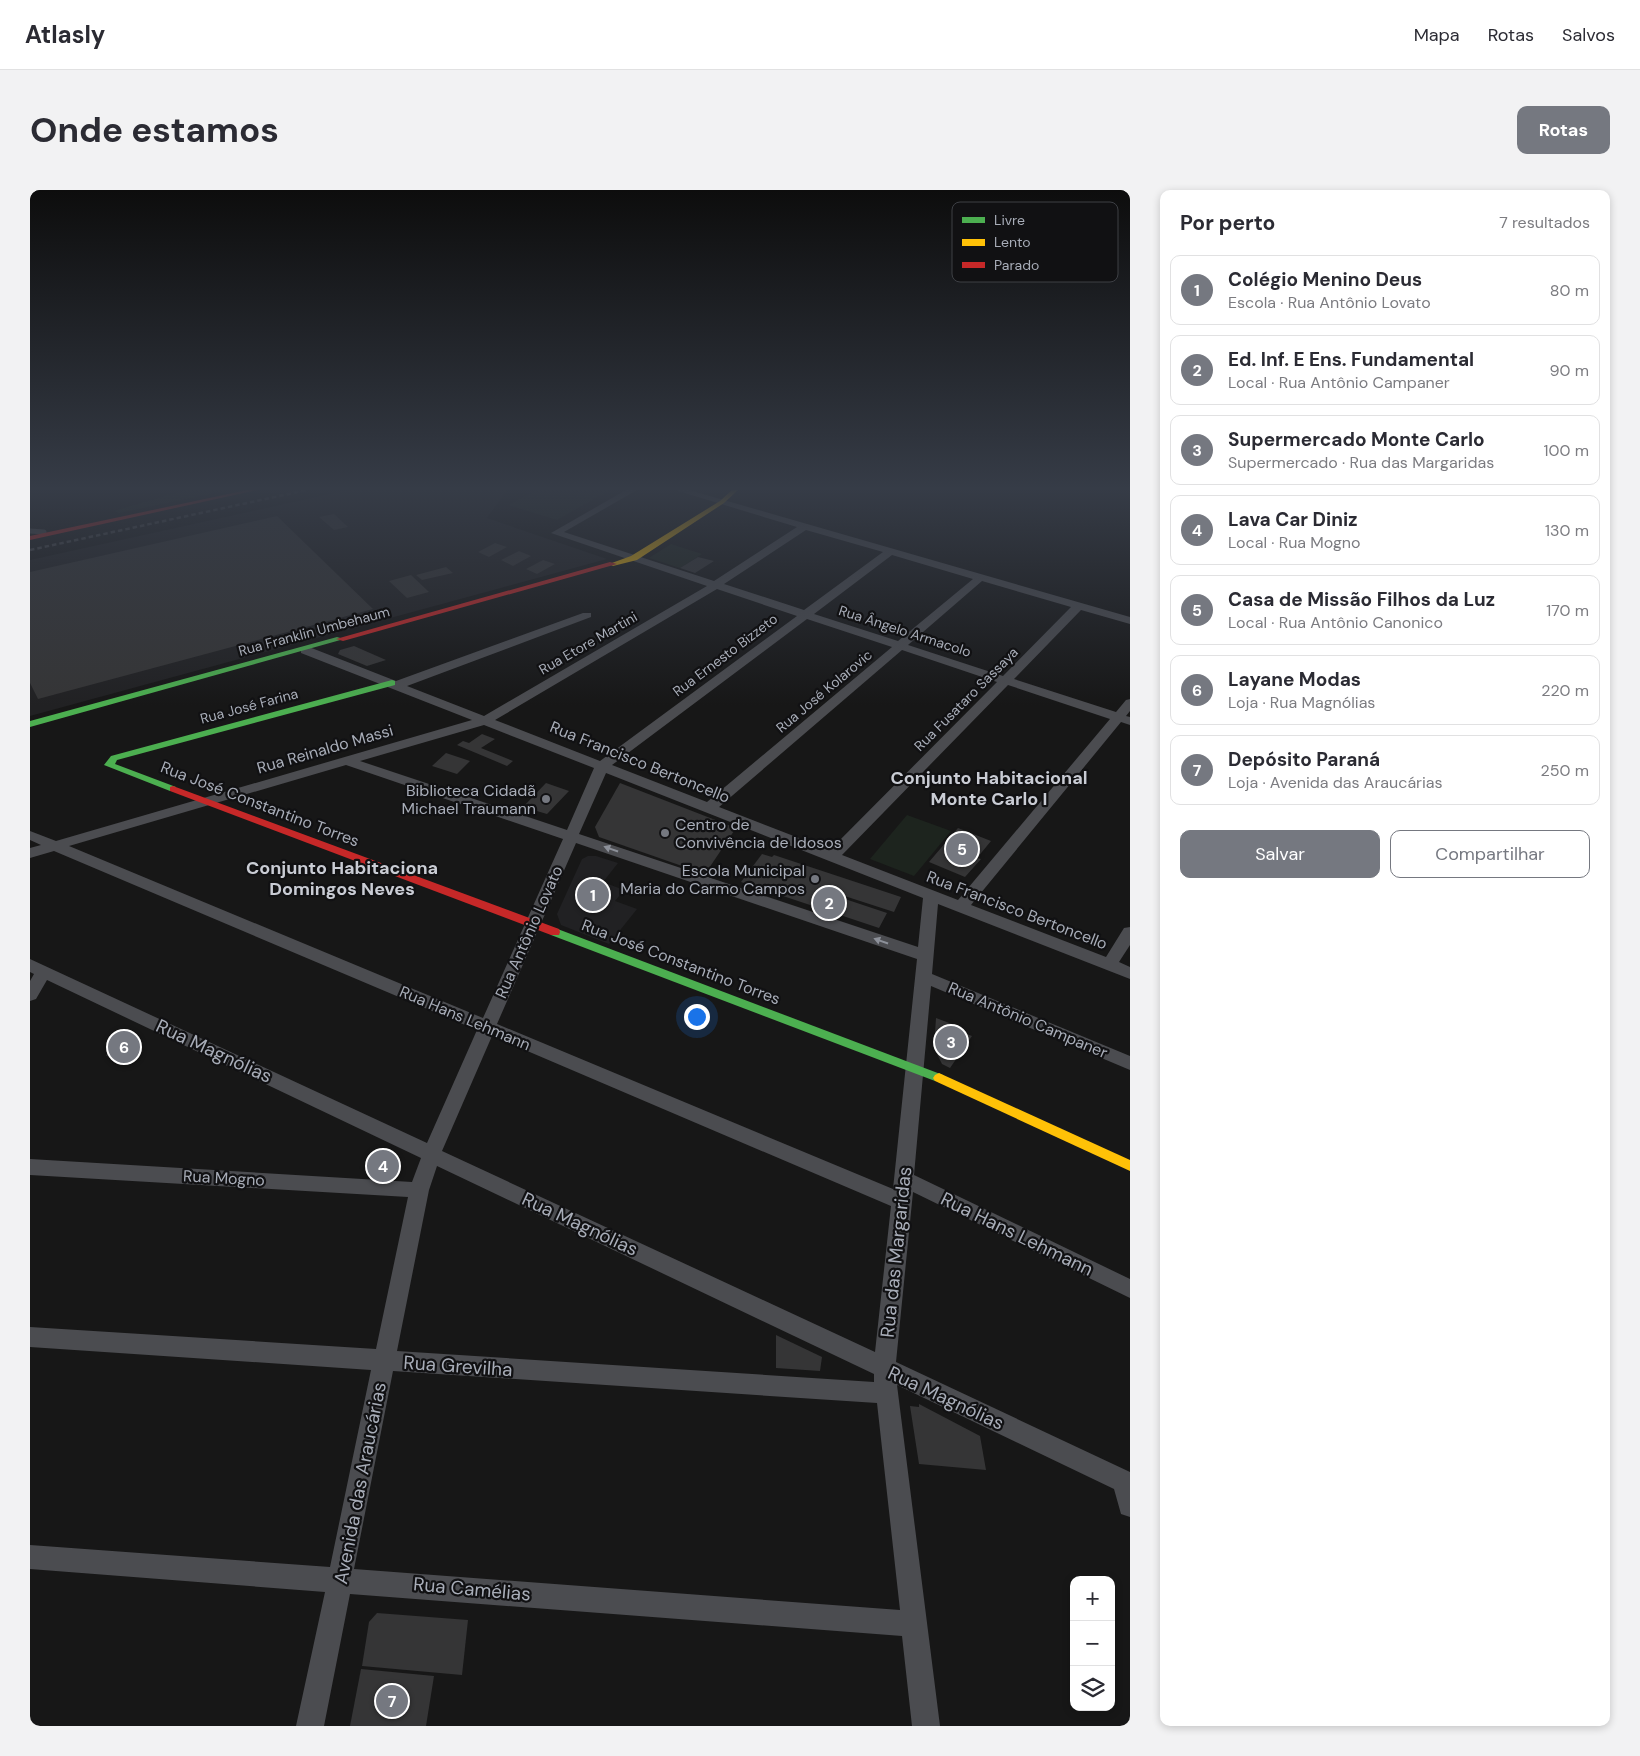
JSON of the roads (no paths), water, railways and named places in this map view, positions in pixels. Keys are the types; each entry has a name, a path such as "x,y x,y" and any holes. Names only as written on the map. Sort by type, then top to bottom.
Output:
{"street":[{"name":"Rua Franklin Umbehaum","path":"30,724 621,562"},
{"name":"Rua Ângelo Armacolo","path":"645,562 1124,720"},
{"name":"Rua Etore Martini","path":"486,720 716,585 751,562"},
{"name":"Rua Ernesto Bizzeto","path":"602,766 875,562"},
{"path":"927,562 1130,621"},
{"name":"Rua José Kolarovic","path":"709,808 981,577"},
{"name":"Rua Fusataro Sassaya","path":"832,856 1080,606"},
{"name":"Rua José Farina","path":"114,758 395,684 587,615"},
{"name":"Rua Francisco Bertoncello","path":"304,650 1130,973"},
{"path":"961,907 1124,720 1130,703"},
{"name":"Rua Reinaldo Massi","path":"30,852 486,720"},
{"name":"Rua José Constantino Torres","path":"114,758 110,764 916,1068 1130,1166"},
{"name":"Rua Antônio Campaner","path":"347,761 572,836 926,966 1130,1063"},
{"name":"Rua Antônio Lovato","path":"432,1154 602,766"},
{"name":"Rua Hans Lehmann","path":"30,835 901,1201"},
{"name":"Rua das Margaridas","path":"926,1726 884,1368 932,896"},
{"path":"1109,965 1130,932"},
{"path":"30,995 37,968"},
{"name":"Rua Magnólias","path":"37,968 1127,1482"},
{"name":"Avenida das Araucárias","path":"310,1726 418,1190 432,1154"},
{"name":"Rua Mogno","path":"30,1167 418,1190"},
{"name":"Rua Hans Lehmann","path":"903,1178 1130,1289"},
{"name":"Rua Grevilha","path":"30,1337 886,1394"},
{"path":"1127,1482 1130,1505"},
{"name":"Rua Camélias","path":"30,1557 340,1579 913,1624"}],"place":[{"name":"Biblioteca Cidadã Michael Traumann","path":"546,799"},
{"name":"Centro de Convivência de Idosos","path":"665,833"},
{"name":"Casa de Missão Filhos da Luz","path":"962,849"},
{"name":"Escola Municipal Maria do Carmo Campos","path":"815,879"},
{"name":"Colégio Menino Deus","path":"593,895"},
{"name":"Ed. Inf. E Ens. Fundamental","path":"829,903"},
{"name":"Supermercado Monte Carlo","path":"951,1042"},
{"name":"Layane Modas","path":"124,1047"},
{"name":"Lava Car Diniz","path":"383,1166"},
{"name":"Depósito Paraná","path":"392,1701"}],"district":[{"name":"Conjunto Habitacional Monte Carlo I","path":"989,788"},
{"name":"Conjunto Habitaciona Domingos Neves","path":"342,878"}]}
